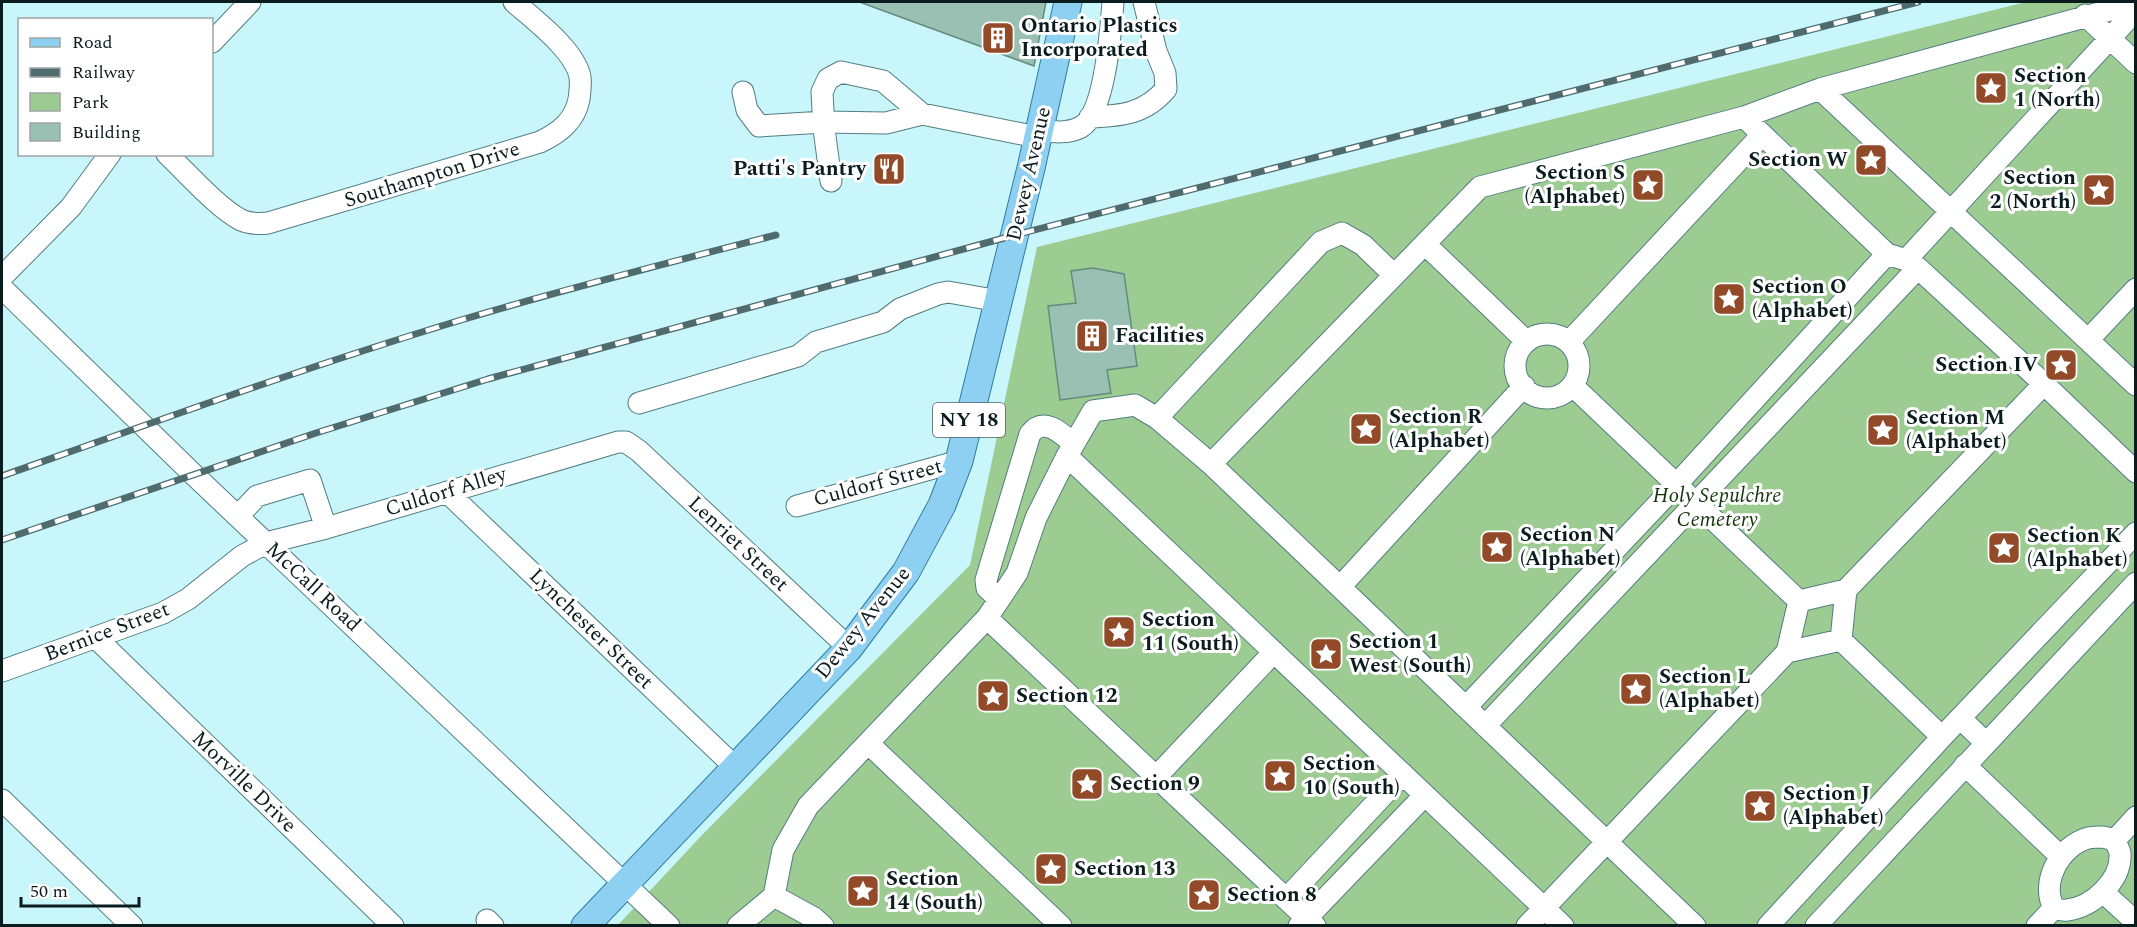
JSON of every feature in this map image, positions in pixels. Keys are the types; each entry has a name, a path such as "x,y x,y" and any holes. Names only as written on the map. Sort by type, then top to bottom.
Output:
{"main road":[{"name":"Dewey Avenue","path":"585,926 849,648 889,597 911,564 942,505 959,461 999,301 1068,2"}],"street":[{"path":"213,41 250,2"},
{"name":"Southampton Drive","path":"169,156 239,219 268,223 540,142 560,131 573,116 579,97 580,75 567,51 514,2"},
{"path":"743,92 747,110 759,126 824,122 886,123 922,114 1038,134 1060,133 1081,127 1090,117 1102,89 1113,2"},
{"path":"1090,117 1111,116 1146,108 1156,101 1166,89 1165,73 1156,51 1144,2"},
{"path":"1211,464 1480,187 1744,117 1820,89 2085,15 2136,3"},
{"path":"1466,707 1676,485 1904,261 2136,10"},
{"path":"2085,15 2136,63"},
{"path":"831,181 822,92 828,79 841,72 883,81 922,114"},
{"path":"1820,89 2136,386"},
{"path":"1744,117 2044,384 2136,472"},
{"path":"1569,342 1762,135"},
{"path":"2,278 71,207 109,156"},
{"path":"1157,418 1321,242 1342,234 1363,245 1394,275"},
{"path":"1425,244 1526,341"},
{"path":"1485,726 1696,504 1904,261"},
{"name":"McCall Road","path":"2,288 669,926"},
{"path":"2088,340 2136,289"},
{"path":"639,403 798,356 816,342 883,322 900,309 938,294 948,292 999,301"},
{"path":"1552,334 1569,342 1579,358 1580,368 1573,386 1565,394 1555,398 1533,395 1518,380 1515,360 1519,349 1534,336 1552,334"},
{"path":"1799,601 1846,590 2044,384"},
{"path":"1340,587 1524,386"},
{"path":"1573,386 1799,601"},
{"path":"738,926 774,896 783,850 808,806 987,618 1017,573 1036,518 1070,450 1093,411 1135,405 1157,418 1211,464 1695,926"},
{"path":"999,599 987,588 986,580 1030,434 1034,429 1044,425 1056,429 1070,450 1274,652 1563,926"},
{"name":"Culdorf Alley","path":"266,543 326,528 610,443 626,442"},
{"name":"Lenriet Street","path":"626,442 655,466 849,648"},
{"name":"Culdorf Street","path":"797,506 959,461"},
{"path":"238,516 257,496 310,480 326,528"},
{"name":"Lynchester Street","path":"447,492 735,767"},
{"path":"1768,926 1942,737 2136,533"},
{"name":"Bernice Street","path":"2,671 152,618 188,599 233,562 266,543"},
{"path":"1816,926 2136,583"},
{"path":"1841,640 1846,590"},
{"path":"1527,926 1787,652 1799,601"},
{"path":"987,618 1286,899 1307,923 1425,795"},
{"name":"Morville Drive","path":"96,638 393,926"},
{"path":"1787,652 1841,640"},
{"path":"1841,640 1942,737"},
{"path":"1156,777 1274,652"},
{"path":"1960,718 1986,743"},
{"path":"868,743 1061,926"},
{"path":"1965,765 2060,856"},
{"path":"1286,899 1403,774"},
{"path":"2,800 132,926"},
{"path":"2115,840 2136,817"},
{"path":"2103,837 2115,840 2120,854 2112,881 2104,893 2066,911 2054,908 2048,897 2053,873 2060,856 2088,838 2103,837"},
{"path":"2104,893 2136,922"},
{"path":"774,896 823,926"},
{"path":"2037,926 2054,908"}],"green space":[{"name":"Holy Sepulchre Cemetery","path":"2026,2 2135,2 2135,925 617,926 702,835 970,565 1037,247"}],"building":[{"name":"Ontario Plastics Incorporated","path":"862,2 1046,2 1034,66"},
{"name":"Facilities","path":"1093,268 1124,274 1137,366 1107,370 1111,393 1060,400 1048,306 1076,303 1071,271"}],"railway":[{"path":"2,540 316,433 488,379 1015,235 1918,2"},
{"path":"2,476 230,395 403,338 539,297 776,235"}],"place":[{"name":"Ontario Plastics Incorporated","path":"998,38"},
{"name":"Section 1 (North)","path":"1991,88"},
{"name":"Section W","path":"1871,160"},
{"name":"Patti's Pantry","path":"889,169"},
{"name":"Section S (Alphabet)","path":"1648,185"},
{"name":"Section 2 (North)","path":"2099,190"},
{"name":"Section O (Alphabet)","path":"1729,299"},
{"name":"Facilities","path":"1092,336"},
{"name":"Section IV","path":"2061,365"},
{"name":"Section R (Alphabet)","path":"1366,429"},
{"name":"Section M (Alphabet)","path":"1883,430"},
{"name":"Section N (Alphabet)","path":"1497,547"},
{"name":"Section K (Alphabet)","path":"2004,548"},
{"name":"Section 11 (South)","path":"1119,632"},
{"name":"Section 1 West (South)","path":"1326,654"},
{"name":"Section L (Alphabet)","path":"1636,689"},
{"name":"Section 12","path":"993,696"},
{"name":"Section 10 (South)","path":"1280,776"},
{"name":"Section 9","path":"1087,784"},
{"name":"Section J (Alphabet)","path":"1760,806"},
{"name":"Section 13","path":"1051,869"},
{"name":"Section 14 (South)","path":"863,891"},
{"name":"Section 8","path":"1204,895"}]}
